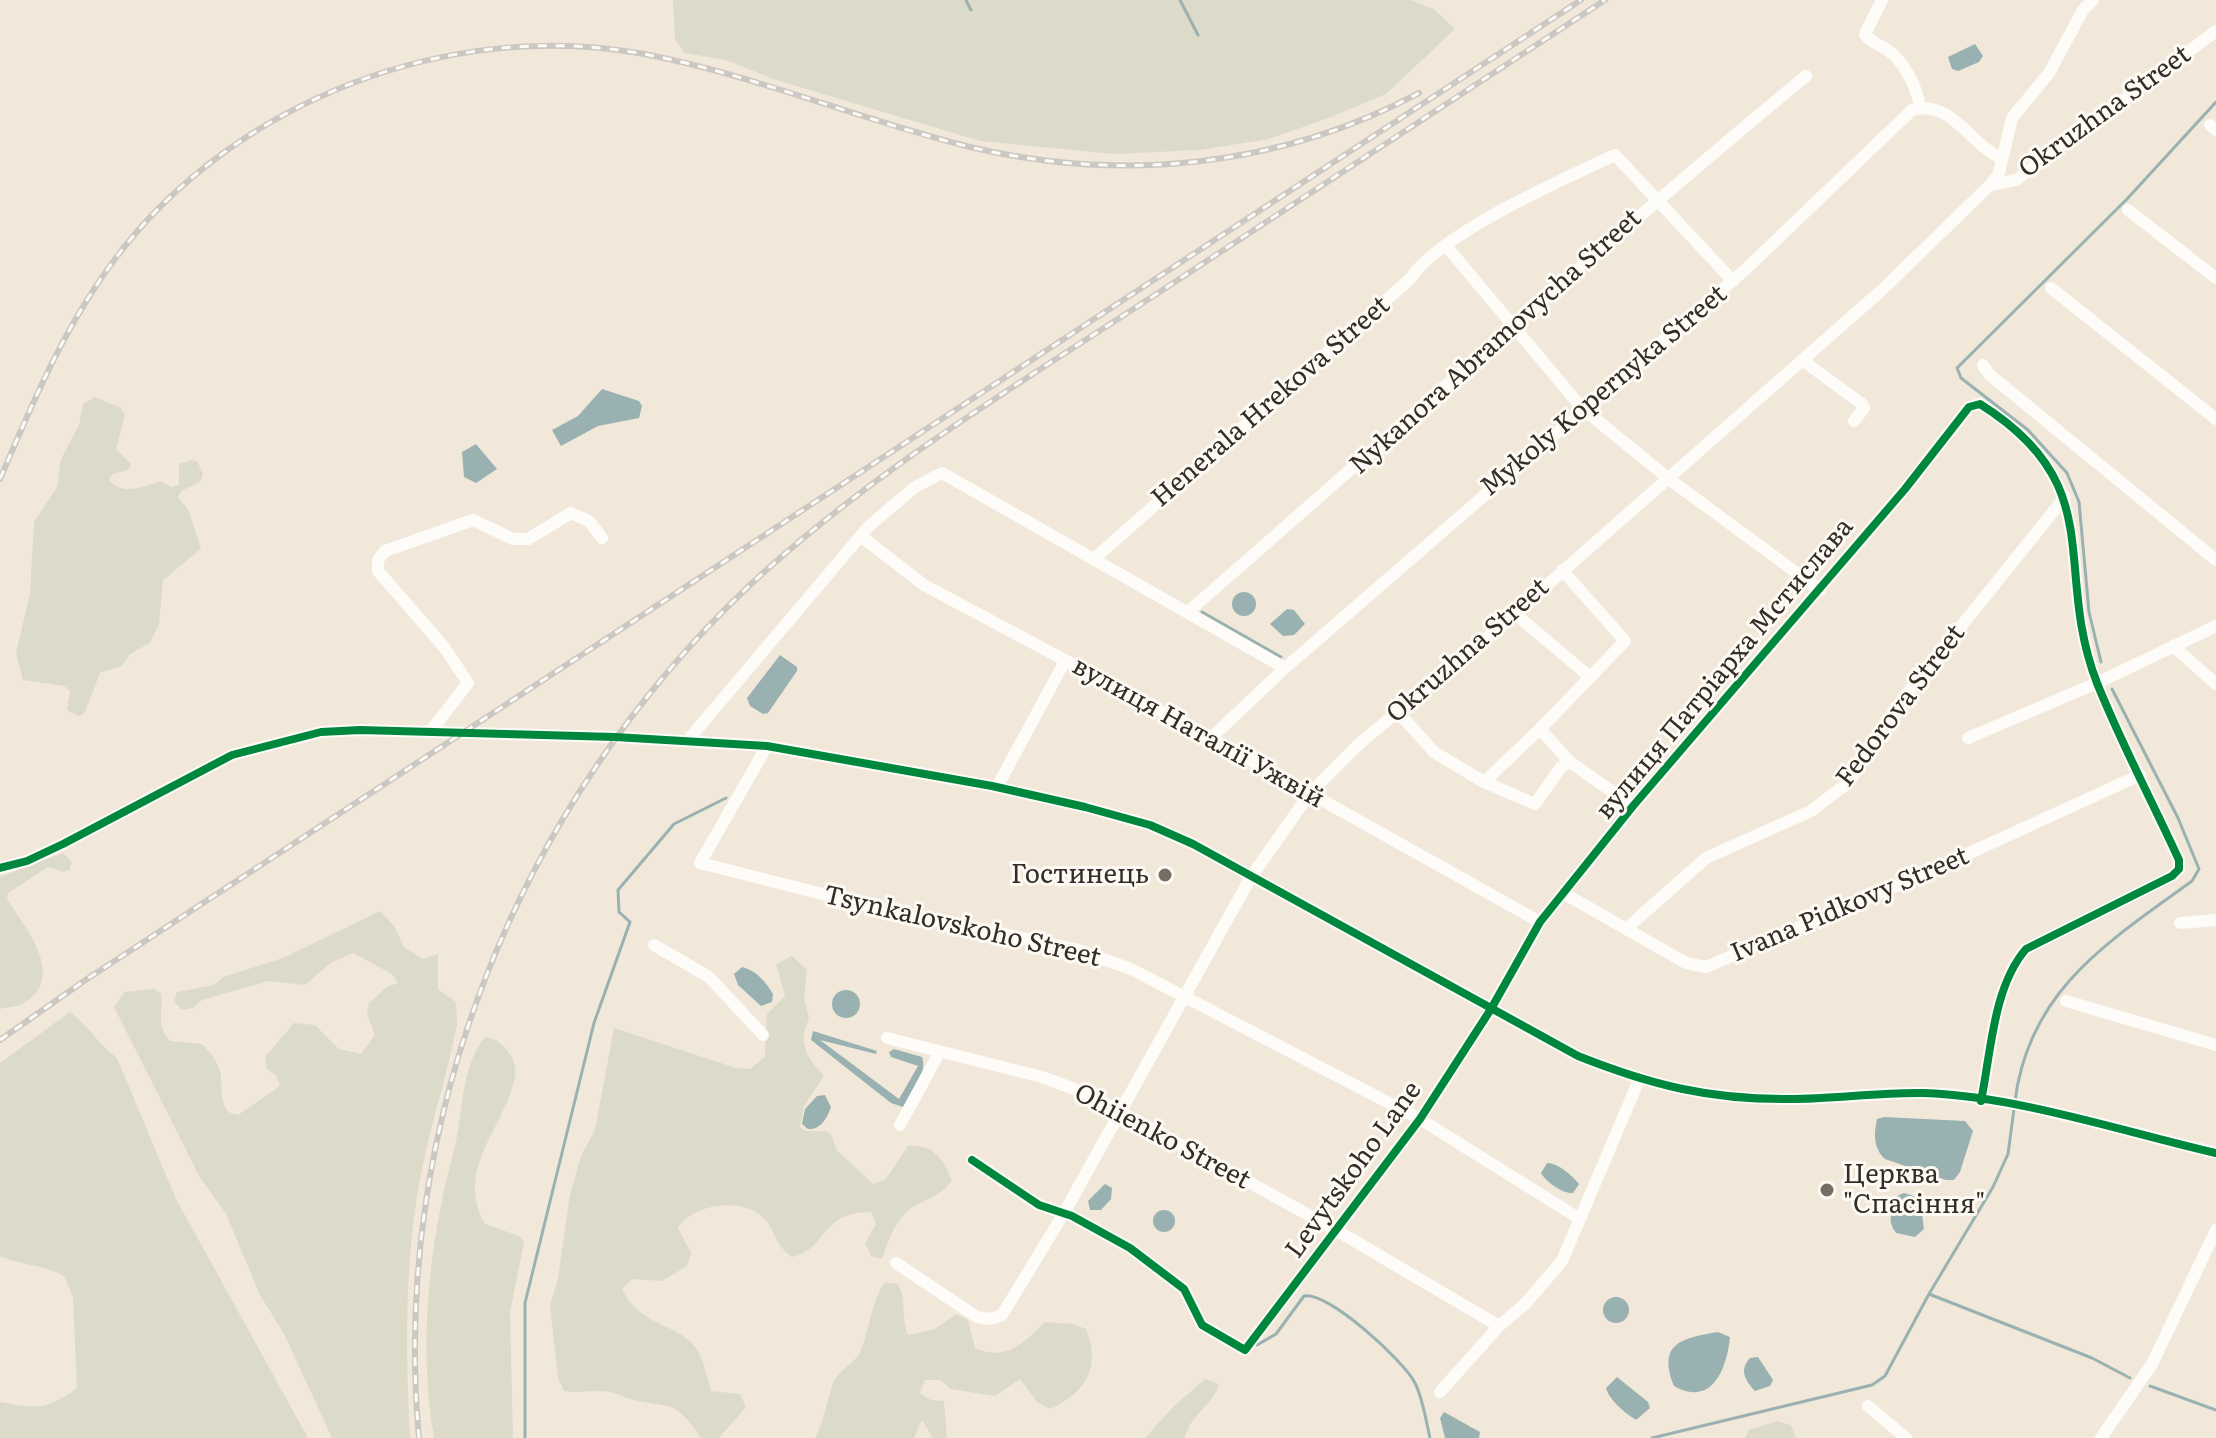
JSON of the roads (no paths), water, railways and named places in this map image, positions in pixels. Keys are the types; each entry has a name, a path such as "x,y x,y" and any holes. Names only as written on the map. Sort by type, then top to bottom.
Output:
{"street":[{"path":"1882,0 1865,34 1872,44 1887,49 1898,61 1918,95 1920,107 1953,118 1991,154 2002,158"},
{"name":"Okruzhna Street","path":"896,1263 977,1317 990,1319 1002,1315 1064,1213 1251,877 1310,793 1360,743 1669,479 1990,185 1999,173 2012,118 2049,73 2083,10 2093,0"},
{"name":"Okruzhna Street","path":"1990,185 2016,180 2216,31"},
{"name":"Nykanora Abramovycha Street","path":"1189,611 1515,328 1655,200 1806,76"},
{"name":"Mykoly Kopernyka Street","path":"1211,738 1285,668 1582,408 1733,281 1912,110 1920,107"},
{"name":"Henerala Hrekova Street","path":"1095,558 1410,279 1420,265 1499,211 1615,155 1655,200"},
{"path":"1655,200 1733,281"},
{"path":"2128,210 2216,278"},
{"path":"1447,247 1582,408 1669,479 1820,590"},
{"path":"2051,288 2216,419"},
{"path":"1802,360 1862,404 1864,408 1854,421"},
{"path":"1983,365 1990,375 2216,560"},
{"name":"вулиця Патріарха Мстислава","path":"1491,1009 1540,922 1563,893 1633,806 1820,590 1975,404 1990,410 2038,454 2058,480 2065,497"},
{"path":"688,740 862,537 915,487 942,473 1285,668"},
{"path":"1981,1101 2005,992 2017,960 2026,949 2172,876 2179,869 2179,860 2097,683 2084,640 2065,497"},
{"name":"Fedorova Street","path":"1627,928 1706,858 1732,844 1790,823 1849,782 1897,706 2065,497"},
{"path":"430,732 468,683 444,647 378,571 378,560 385,551 473,520 513,539 528,539 550,522 571,513 589,521 602,538"},
{"name":"вулиця Наталії Ужвій","path":"862,537 924,585 1211,738 1540,922"},
{"path":"1484,782 1625,641 1562,570"},
{"path":"1514,613 1590,677"},
{"path":"1968,738 2097,683 2216,626"},
{"path":"2173,646 2216,684"},
{"path":"997,787 1065,661"},
{"path":"1398,712 1434,752 1484,782 1535,804 1561,767 1570,762"},
{"path":"1540,729 1570,762 1633,806"},
{"path":"0,868 63,844 232,755 321,732 688,740 767,746 997,787 1150,825 1578,1056 1639,1080 1682,1091 1740,1097 1791,1099 1926,1093 2019,1107 2216,1153"},
{"name":"Tsynkalovskoho Street","path":"767,746 700,863 870,906 1075,949 1131,969 1187,995 1420,1119 1580,1219"},
{"name":"Ivana Pidkovy Street","path":"1563,893 1686,963 1706,967 1915,878 2140,775"},
{"path":"2180,923 2216,920"},
{"path":"654,945 709,977 763,1035"},
{"path":"2066,1001 2216,1045"},
{"name":"Levytskoho Lane","path":"1064,1213 1130,1248 1167,1275 1184,1289 1202,1325 1245,1350 1420,1119 1491,1009"},
{"name":"Ohiienko Street","path":"887,1038 1042,1077 1121,1111 1336,1230 1499,1326"},
{"path":"900,1125 939,1053"},
{"path":"1440,1392 1562,1261 1639,1080"},
{"path":"972,1160 1039,1205 1064,1213"},
{"path":"2101,1438 2152,1364 2216,1230"},
{"path":"1868,1406 1906,1438"}],"water":[{"path":"1975,44 1983,56 1979,62 1958,71 1952,69 1948,57"},
{"path":"602,389 639,401 642,406 639,418 598,426 561,446 552,430 578,416"},
{"path":"476,444 497,469 476,483 464,477 462,452"},
{"path":"1244,592 1255,599 1256,604 1249,615 1244,616 1233,609 1232,604 1239,593"},
{"path":"1287,609 1294,610 1305,624 1294,635 1283,636 1270,624"},
{"path":"780,655 797,667 797,671 768,713 763,714 750,706 747,698"},
{"path":"742,967 764,981 773,994 772,1002 761,1006 738,985 734,974"},
{"path":"846,990 856,994 860,1004 856,1014 846,1018 836,1014 832,1004 836,994"},
{"path":"813,1031 877,1051 876,1054 820,1040 899,1099 918,1066 891,1057 889,1052 894,1049 922,1057 923,1069 915,1090 903,1107 891,1103 811,1040"},
{"path":"825,1095 831,1107 828,1115 820,1125 808,1129 802,1124 805,1109 817,1096"},
{"path":"1877,1119 1965,1121 1973,1131 1960,1172 1954,1180 1885,1159 1878,1150 1875,1135"},
{"path":"1547,1163 1560,1167 1579,1184 1573,1193 1551,1184 1543,1176 1541,1173"},
{"path":"1105,1184 1112,1188 1111,1199 1101,1210 1090,1210 1088,1201"},
{"path":"1904,1193 1920,1198 1924,1229 1915,1237 1896,1233 1891,1223 1897,1196"},
{"path":"1160,1210 1168,1210 1175,1221 1168,1232 1160,1232 1153,1225 1153,1217"},
{"path":"1616,1297 1625,1301 1629,1310 1625,1319 1616,1323 1607,1319 1603,1310 1607,1301"},
{"path":"1718,1332 1730,1337 1716,1381 1699,1392 1674,1386 1669,1360 1676,1345 1684,1340"},
{"path":"1758,1357 1773,1380 1770,1386 1755,1391 1744,1371 1750,1358"},
{"path":"1617,1377 1648,1402 1650,1408 1636,1420 1618,1406 1608,1393 1606,1388"},
{"path":"1444,1412 1480,1432 1479,1438 1445,1438 1440,1418"}],"waterway":[{"path":"966,0 971,10"},
{"path":"1180,0 1198,35"},
{"path":"2101,662 2089,612 2079,502 2067,473 2028,430 1961,378 1957,368 2127,199 2216,102"},
{"path":"1202,612 1281,657"},
{"path":"2015,1101 2023,1062 2037,1028 2055,999 2077,972 2103,948 2192,881 2199,869 2178,818 2112,689"},
{"path":"525,1438 525,1303 594,1023 630,922 619,912 618,890 674,824 726,798"},
{"path":"2014,1109 2008,1154 1993,1187 1929,1294 2092,1358 2130,1378"},
{"path":"1652,1438 1872,1385 1885,1376 1929,1294"},
{"path":"1257,1345 1276,1334 1304,1296 1330,1304 1364,1329 1408,1373 1420,1396 1430,1438"},
{"path":"2150,1386 2216,1410"}],"railway":[{"path":"0,1040 84,981 1581,0"},
{"path":"419,1438 415,1319 426,1201 450,1086 487,974 536,867 597,766 668,671 750,585 796,544 895,467 1605,0"},
{"path":"0,479 51,366 80,311 115,259 164,203 220,155 283,115 351,84 422,61 496,49 570,46 644,54 726,74 970,147 1028,158 1085,164 1143,165 1200,161 1256,152 1312,138 1366,118 1419,93"}],"place":[{"name":"Гостинець","path":"1165,875"},
{"name":"Церква \"Спасіння\"","path":"1827,1190"}]}
